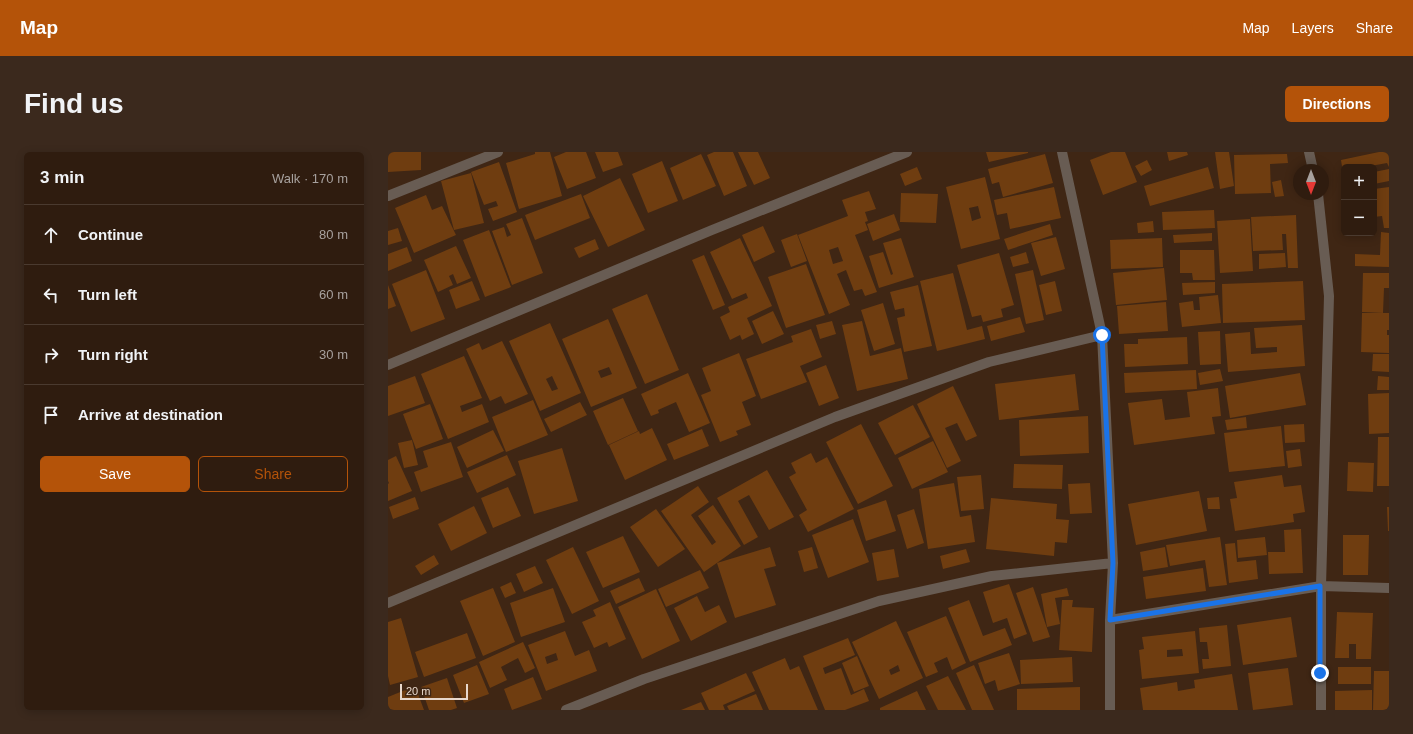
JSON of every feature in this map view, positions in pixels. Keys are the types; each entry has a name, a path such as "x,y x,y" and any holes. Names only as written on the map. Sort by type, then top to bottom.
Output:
{"street":[{"path":"388,196 498,152"},
{"path":"388,365 712,230 907,152"},
{"path":"1062,152 1102,335 1113,563 1110,620 1110,710"},
{"path":"1309,152 1312,164"},
{"path":"1319,200 1330,296 1320,586 1321,710"},
{"path":"388,602 835,417 989,362 1102,335"},
{"path":"566,710 644,679 879,601 992,576 1113,563"},
{"path":"1110,620 1320,586 1389,588"}],"building":[{"path":"388,152 421,152 421,170 388,172"},
{"path":"535,152 550,152 562,196 519,209 506,163 535,154"},
{"path":"566,152 586,152 596,178 567,189 554,157"},
{"path":"595,152 618,152 623,165 603,172"},
{"path":"714,152 733,152 747,186 724,196 707,155"},
{"path":"738,152 758,152 770,178 754,185"},
{"path":"986,152 1028,152 1028,153 989,162"},
{"path":"1111,152 1125,152 1137,182 1103,195 1090,160"},
{"path":"1167,152 1187,152 1188,155 1169,161"},
{"path":"1215,152 1229,152 1234,186 1220,189"},
{"path":"1379,152 1389,152 1389,167 1387,163 1377,165 1342,164 1341,160"},
{"path":"701,154 716,186 683,200 670,168"},
{"path":"1045,154 1053,183 1003,197 999,182 992,184 988,169"},
{"path":"1287,154 1288,163 1270,164 1271,193 1235,194 1234,155"},
{"path":"1147,160 1152,170 1141,176 1135,166"},
{"path":"662,161 678,201 648,213 632,174"},
{"path":"499,162 517,212 493,221 488,209 498,206 496,201 484,205 471,172"},
{"path":"917,167 922,179 905,186 900,174"},
{"path":"1208,167 1214,188 1150,206 1144,186"},
{"path":"1389,169 1389,181 1377,183 1377,171"},
{"path":"471,173 484,223 454,230 441,181"},
{"path":"985,177 1000,239 961,249 946,187","holes":["978,206 981,218 972,221 969,208"]},
{"path":"620,178 645,230 608,247 583,196"},
{"path":"1281,180 1284,196 1275,197 1272,182"},
{"path":"1054,187 1061,218 1010,229 1007,213 997,215 994,200"},
{"path":"1389,187 1389,228 1384,228 1382,216 1377,217 1377,189"},
{"path":"869,191 876,209 865,212 868,221 865,222 868,230 855,235 877,292 865,296 862,289 854,291 846,270 837,274 850,305 829,314 798,235 848,216 842,200","holes":["838,247 843,261 833,264 829,250"]},
{"path":"901,193 938,194 936,223 900,222"},
{"path":"581,194 590,218 535,240 525,215"},
{"path":"426,195 432,210 442,206 456,235 414,253 395,208"},
{"path":"1214,210 1215,228 1163,230 1162,212"},
{"path":"894,214 900,230 873,241 867,224"},
{"path":"1296,215 1298,268 1288,268 1286,234 1282,234 1283,250 1253,251 1251,217"},
{"path":"522,218 543,273 512,285 492,231 504,227 507,237 511,235 506,224"},
{"path":"1250,219 1253,271 1220,273 1217,221"},
{"path":"1153,221 1154,232 1138,233 1137,223"},
{"path":"1050,224 1053,235 1008,250 1004,239"},
{"path":"763,226 775,252 754,262 742,235"},
{"path":"398,228 402,241 388,245 388,231"},
{"path":"489,230 511,287 485,297 463,240"},
{"path":"1381,232 1389,233 1389,267 1355,266 1355,254 1380,255"},
{"path":"1212,233 1212,241 1174,243 1173,235"},
{"path":"797,234 807,261 791,267 781,240"},
{"path":"1056,237 1065,269 1041,276 1031,243"},
{"path":"740,238 772,306 747,318 754,334 742,340 740,335 730,340 720,317 730,312 728,307 748,298 746,293 732,299 710,252"},
{"path":"901,238 914,277 879,288 869,256 883,252 891,275 893,274 883,243"},
{"path":"1162,238 1163,267 1111,269 1110,240"},
{"path":"595,239 599,249 579,258 574,248"},
{"path":"456,246 471,278 457,284 453,274 449,276 453,285 438,292 424,260"},
{"path":"407,247 412,261 388,271 388,254"},
{"path":"1180,250 1214,250 1215,280 1193,280 1192,273 1180,273"},
{"path":"1026,252 1029,263 1013,267 1010,257"},
{"path":"999,253 1014,305 1001,309 1003,317 983,322 981,315 972,317 957,265"},
{"path":"1285,253 1286,267 1259,269 1259,254"},
{"path":"704,255 725,305 713,310 692,260"},
{"path":"806,264 825,315 786,328 768,277"},
{"path":"1164,268 1167,300 1116,305 1113,273"},
{"path":"426,270 445,319 411,332 392,284"},
{"path":"1033,270 1044,320 1026,324 1015,274"},
{"path":"953,273 967,330 982,326 985,339 937,351 920,281"},
{"path":"1363,273 1389,273 1389,288 1384,288 1383,313 1362,312"},
{"path":"472,281 480,300 456,309 449,290"},
{"path":"1055,281 1062,311 1046,315 1039,285"},
{"path":"1303,281 1305,320 1223,323 1222,284"},
{"path":"1215,282 1215,293 1183,295 1182,283"},
{"path":"388,285 396,306 388,309"},
{"path":"918,285 932,346 904,352 897,318 905,316 904,308 895,310 890,292"},
{"path":"647,294 679,370 645,384 612,309"},
{"path":"1218,295 1221,323 1182,327 1179,303 1193,301 1194,310 1200,310 1199,297"},
{"path":"1166,302 1168,331 1119,334 1117,306"},
{"path":"883,303 895,344 874,351 861,310"},
{"path":"773,311 784,334 762,344 752,321"},
{"path":"1362,313 1389,313 1389,330 1387,330 1387,335 1389,335 1389,353 1361,352"},
{"path":"1020,317 1025,332 991,341 987,326"},
{"path":"608,319 637,388 591,407 562,339","holes":["609,367 612,374 601,378 598,371"]},
{"path":"832,321 836,334 820,339 816,325"},
{"path":"862,321 870,356 901,348 908,379 857,391 842,325"},
{"path":"550,323 581,393 540,411 509,341","holes":["552,376 558,389 552,391 546,379"]},
{"path":"1302,325 1305,366 1228,372 1225,334 1250,332 1251,354 1277,352 1277,347 1256,348 1254,328"},
{"path":"811,329 822,357 800,366 807,382 761,399 746,359 793,342 791,336"},
{"path":"1220,331 1221,364 1200,365 1198,332"},
{"path":"1187,337 1188,364 1125,367 1124,344 1138,344 1138,339"},
{"path":"502,341 528,394 505,404 501,396 490,401 466,349 479,343 482,350"},
{"path":"739,353 756,396 742,402 751,425 736,431 738,435 720,442 701,395 711,391 702,368"},
{"path":"1373,354 1389,354 1389,372 1372,371"},
{"path":"464,356 482,398 460,406 462,412 482,404 489,422 448,439 421,374"},
{"path":"826,365 839,398 819,406 806,373"},
{"path":"1220,369 1223,381 1200,385 1198,373"},
{"path":"1196,370 1197,389 1125,393 1124,373"},
{"path":"688,373 710,423 689,432 676,402 658,410 659,413 651,416 641,394"},
{"path":"1300,373 1306,405 1230,418 1225,386"},
{"path":"1075,374 1079,410 999,420 995,384"},
{"path":"415,376 425,403 388,416 388,386"},
{"path":"1378,376 1389,377 1389,390 1377,390"},
{"path":"953,386 977,436 966,441 957,423 945,428 961,461 947,468 917,404"},
{"path":"1218,388 1221,416 1212,417 1215,434 1134,445 1128,403 1162,399 1165,420 1190,417 1187,392"},
{"path":"1389,393 1389,433 1369,434 1368,394"},
{"path":"623,398 638,431 608,445 593,411"},
{"path":"533,400 548,435 506,452 492,417"},
{"path":"580,402 587,415 551,432 544,419"},
{"path":"430,404 443,439 416,449 403,414"},
{"path":"913,405 930,437 895,455 878,423"},
{"path":"1088,416 1089,453 1020,456 1019,420"},
{"path":"1246,417 1247,428 1227,430 1225,420"},
{"path":"861,424 893,486 858,504 826,442"},
{"path":"1304,424 1305,442 1285,443 1284,425"},
{"path":"1281,426 1285,466 1229,472 1224,433"},
{"path":"652,428 667,460 625,480 609,445 639,431 640,434"},
{"path":"702,429 709,446 674,460 667,444"},
{"path":"493,430 504,451 467,468 457,447"},
{"path":"1378,437 1389,437 1389,486 1377,486"},
{"path":"412,440 418,465 404,468 398,443"},
{"path":"933,441 948,472 912,489 898,458"},
{"path":"451,442 463,477 421,492 414,472 428,467 423,451"},
{"path":"562,448 578,501 534,514 518,461"},
{"path":"1300,449 1302,466 1288,468 1286,451"},
{"path":"811,453 816,463 827,457 854,509 808,532 799,515 807,510 789,477 796,473 791,463"},
{"path":"507,455 516,475 477,493 467,472"},
{"path":"396,456 412,491 388,501 388,460"},
{"path":"1348,462 1374,463 1373,492 1347,491"},
{"path":"1014,464 1063,465 1062,489 1013,488"},
{"path":"767,470 794,517 769,530 749,495 738,501 758,537 744,545 717,498"},
{"path":"981,475 984,509 961,511 957,477"},
{"path":"1282,475 1284,487 1301,485 1305,512 1293,514 1294,522 1235,531 1230,499 1237,498 1234,482"},
{"path":"954,483 960,517 971,515 975,542 928,549 919,489"},
{"path":"1090,483 1092,513 1070,514 1068,484"},
{"path":"698,486 709,502 691,515 712,545 716,542 698,516 713,505 741,546 704,572 661,511"},
{"path":"508,487 521,516 493,528 481,498"},
{"path":"1199,491 1207,531 1136,545 1128,504"},
{"path":"415,497 419,509 393,519 389,507"},
{"path":"1219,497 1220,509 1208,509 1207,498"},
{"path":"991,498 1057,504 1056,519 1069,520 1067,543 1055,542 1054,556 986,549"},
{"path":"886,500 896,531 866,541 857,510"},
{"path":"474,506 487,533 451,551 438,524"},
{"path":"1387,507 1389,507 1389,531 1388,531"},
{"path":"656,509 685,549 658,567 630,527"},
{"path":"914,509 924,543 907,549 897,515"},
{"path":"853,519 869,562 828,578 812,535"},
{"path":"1301,529 1303,573 1269,574 1268,552 1285,552 1284,530"},
{"path":"1343,535 1369,535 1368,575 1343,575"},
{"path":"623,536 640,572 603,588 586,552"},
{"path":"1220,537 1227,585 1209,587 1205,560 1170,566 1166,545"},
{"path":"1265,537 1267,555 1238,558 1237,540"},
{"path":"1235,543 1237,562 1256,560 1258,579 1229,583 1225,544"},
{"path":"573,547 599,601 572,614 546,560"},
{"path":"770,547 776,566 764,569 776,605 735,618 717,563"},
{"path":"812,547 818,568 804,572 798,551"},
{"path":"1165,547 1168,567 1143,571 1140,552"},
{"path":"894,549 899,577 877,581 872,553"},
{"path":"966,549 970,562 943,569 940,556"},
{"path":"434,555 439,564 421,575 415,566"},
{"path":"535,566 543,583 524,592 516,574"},
{"path":"1203,568 1206,591 1146,599 1143,577"},
{"path":"700,570 709,588 666,607 658,589"},
{"path":"639,578 645,591 616,604 610,591"},
{"path":"511,582 516,593 505,598 500,587"},
{"path":"1009,584 1027,634 1014,639 1007,618 993,623 983,592"},
{"path":"1033,587 1050,637 1033,642 1016,593"},
{"path":"493,588 515,642 483,656 460,601"},
{"path":"553,588 565,622 521,637 510,603"},
{"path":"1067,588 1069,596 1055,598 1060,624 1047,627 1041,594"},
{"path":"656,589 680,641 642,659 618,607"},
{"path":"697,596 705,612 719,605 727,622 691,641 674,608"},
{"path":"969,600 983,636 1005,628 1012,645 970,662 948,608"},
{"path":"1062,600 1073,600 1072,607 1094,608 1092,652 1059,650"},
{"path":"610,602 626,639 609,647 607,642 594,648 582,622 596,616 593,610"},
{"path":"1337,612 1373,613 1371,659 1356,659 1356,644 1349,644 1349,658 1335,658"},
{"path":"946,616 966,663 952,670 947,657 934,663 938,672 926,677 907,632"},
{"path":"1291,617 1297,657 1243,665 1237,625"},
{"path":"401,618 418,677 390,685 388,676 388,622"},
{"path":"896,621 923,678 879,699 852,642","holes":["898,665 900,671 891,675 889,670"]},
{"path":"1227,625 1231,666 1203,669 1202,659 1209,659 1207,642 1200,642 1199,628"},
{"path":"565,631 575,656 589,650 597,671 546,691 528,645","holes":["556,653 558,660 547,664 545,657"]},
{"path":"1195,631 1199,673 1142,679 1139,650 1144,649 1142,637","holes":["1182,649 1183,656 1167,657 1167,650"]},
{"path":"467,633 476,658 424,677 415,652"},
{"path":"848,638 855,655 823,668 825,674 841,668 851,695 864,689 869,701 845,710 825,710 803,656"},
{"path":"523,642 535,668 525,673 518,658 501,667 507,680 490,688 479,662"},
{"path":"1009,653 1020,684 998,691 995,680 985,684 978,663"},
{"path":"857,656 869,686 854,692 842,663"},
{"path":"1072,657 1073,682 1021,684 1020,660"},
{"path":"785,658 790,670 799,666 818,710 769,710 752,672"},
{"path":"477,665 489,694 464,703 453,675"},
{"path":"974,665 994,710 972,710 956,673"},
{"path":"1338,667 1371,667 1371,684 1338,684"},
{"path":"1288,668 1293,705 1253,710 1248,673"},
{"path":"1374,671 1389,671 1389,710 1373,710"},
{"path":"746,673 755,691 723,705 725,710 709,710 701,693"},
{"path":"1232,674 1238,710 1143,710 1140,688 1177,682 1178,691 1195,688 1194,680"},
{"path":"948,676 966,710 938,710 926,686"},
{"path":"533,677 542,699 512,710 504,689"},
{"path":"447,678 457,708 451,710 429,710 421,687"},
{"path":"415,686 424,710 388,710 388,697"},
{"path":"1080,687 1080,710 1017,710 1017,689"},
{"path":"1372,690 1372,710 1335,710 1335,691"},
{"path":"917,691 926,710 880,710 880,708"},
{"path":"756,694 763,710 729,710 727,706"},
{"path":"701,702 705,710 681,710"}],"route":[{"path":"1102,335 1107,465 1113,563 1110,620 1320,586 1320,673"}]}
